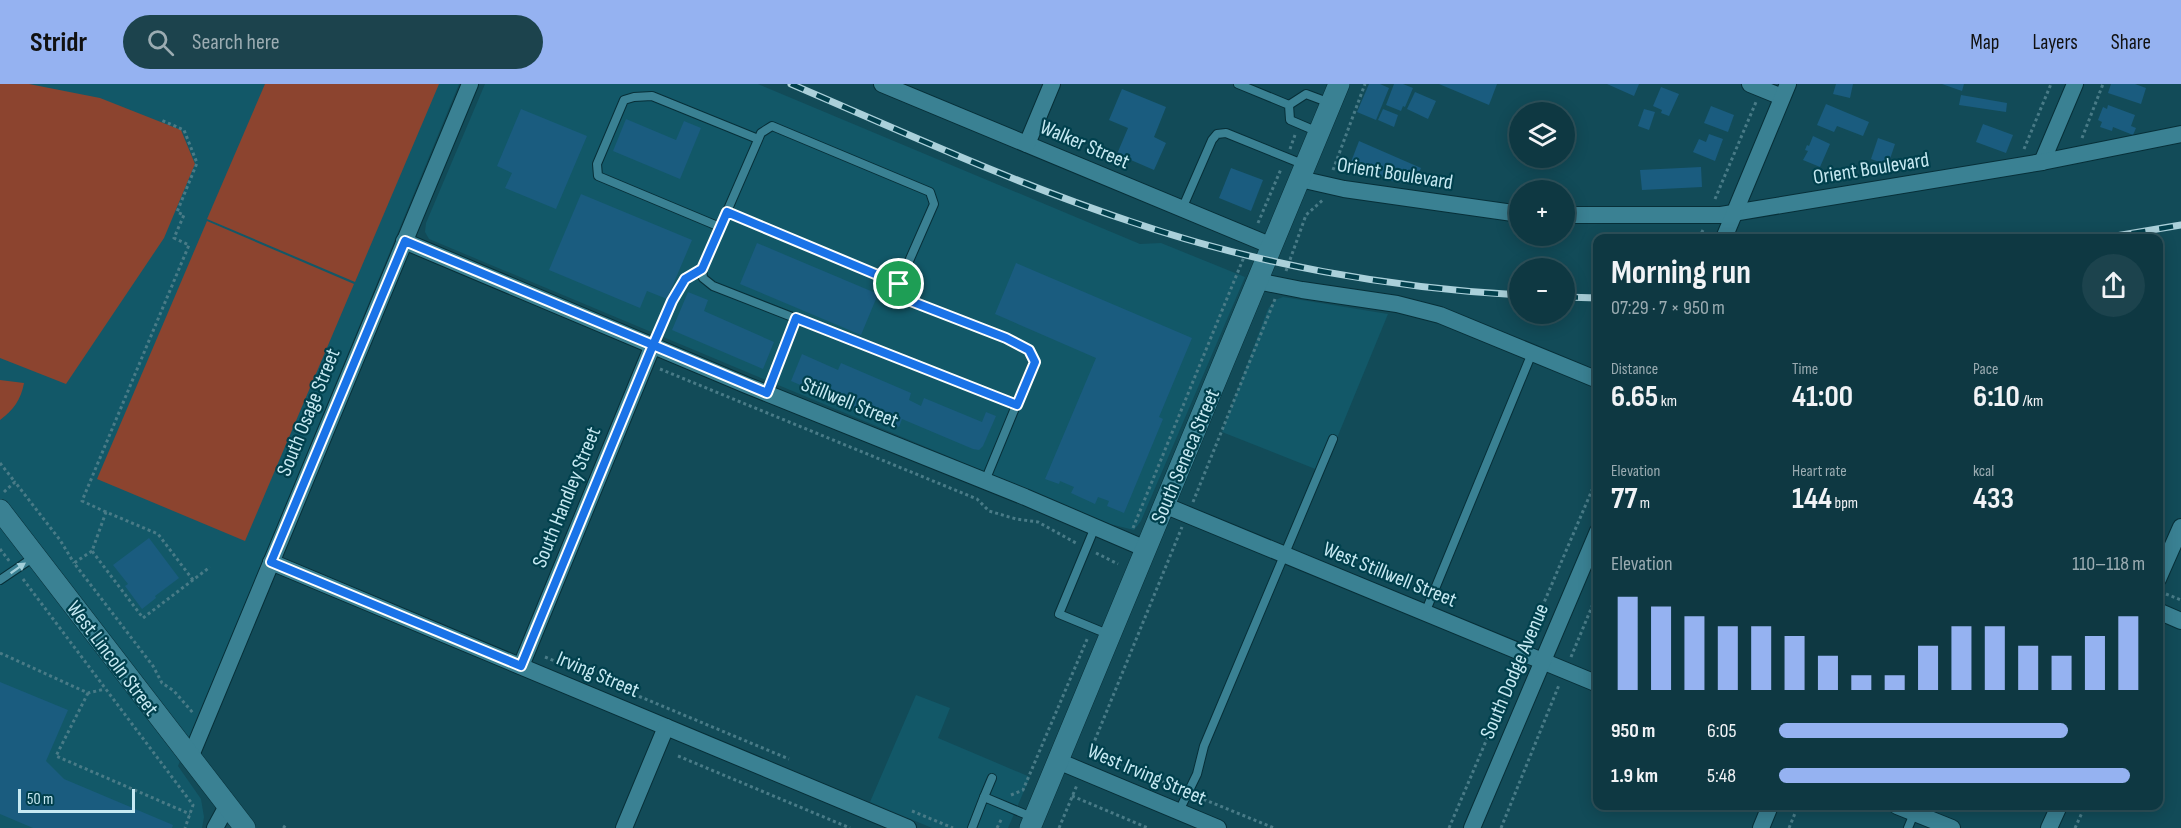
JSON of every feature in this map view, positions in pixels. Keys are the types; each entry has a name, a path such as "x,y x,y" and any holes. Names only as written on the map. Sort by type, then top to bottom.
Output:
{"street":[{"name":"South Osage Street","path":"190,758 470,84"},
{"name":"Walker Street","path":"882,84 1272,246"},
{"path":"1027,144 1052,84"},
{"path":"2042,162 2075,84"},
{"path":"1726,234 1785,91 1755,86"},
{"name":"South Seneca Street","path":"1032,823 1058,761 1101,631 1137,545 1164,505 1272,246 1309,129 1335,94"},
{"name":"Orient Boulevard","path":"1575,215 1734,213 2042,162 2181,134"},
{"name":"Orient Boulevard","path":"1297,167 1328,185 1509,212"},
{"name":"Stillwell Street","path":"405,241 1137,545"},
{"path":"1257,281 1397,304 1440,315 1593,378"},
{"name":"South Handley Street","path":"521,666 653,345"},
{"name":"West Stillwell Street","path":"1164,505 1593,682"},
{"name":"West Lincoln Street","path":"0,510 245,828"},
{"path":"2163,568 2181,527"},
{"name":"South Dodge Avenue","path":"1472,828 1593,543"},
{"name":"Irving Street","path":"271,562 908,828"},
{"path":"2163,613 2181,621"},
{"path":"624,828 666,727"},
{"name":"West Irving Street","path":"1058,761 1218,828"},
{"path":"215,828 226,806"},
{"path":"1761,828 1768,810"},
{"path":"2049,828 2057,810"},
{"path":"1913,815 1952,828"}],"lane":[{"path":"1238,84 1289,105"},
{"path":"1289,105 1306,94 1335,94"},
{"path":"720,227 598,176 597,164 624,100 652,96 758,139"},
{"path":"1289,105 1290,120 1309,129"},
{"path":"899,284 934,204 930,192 772,126 761,133 702,269 703,278 713,286 1017,405"},
{"path":"1182,208 1212,140 1217,134 1226,133 1297,167"},
{"path":"727,212 899,284 908,300 1006,338 1029,350 1035,362 985,481"},
{"path":"653,345 672,301 685,279 702,269"},
{"path":"767,393 796,318"},
{"path":"1425,613 1532,353"},
{"path":"1179,812 1197,774 1204,746 1333,439"},
{"path":"1095,527 1059,614 1101,631"},
{"path":"0,580 35,556"},
{"path":"972,828 992,778"},
{"path":"984,797 1032,823"}],"path":[{"path":"1059,828 1280,286 1306,215 1324,200 1337,156 1365,84"},
{"path":"2022,152 2051,84"},
{"path":"2081,140 2103,84"},
{"path":"1701,234 1755,86"},
{"path":"161,120 184,130 197,162 177,212 184,214 174,238 189,245 82,501 158,534 193,580"},
{"path":"1115,572 1118,564 1137,545 1252,238 1297,167 1309,129"},
{"path":"660,369 977,500 989,511 1016,519 1038,522 1118,564"},
{"path":"0,463 153,666 162,683 174,691 203,726"},
{"path":"0,495 15,482"},
{"path":"74,563 92,550 106,512"},
{"path":"0,549 192,805 185,828"},
{"path":"92,550 142,618 210,567"},
{"path":"2163,593 2181,600"},
{"path":"1500,828 1593,604"},
{"path":"997,828 1011,795 1023,790 1101,631"},
{"path":"0,653 88,693 105,689"},
{"path":"545,657 799,763"},
{"path":"88,693 56,756 190,814"},
{"path":"678,756 850,828"},
{"path":"1072,796 1148,828"},
{"path":"909,810 953,828"},
{"path":"1789,828 1796,810"},
{"path":"2075,828 2083,810"}],"shaded area":[{"path":"0,84 459,84 178,766 201,799 204,817 202,828 0,828"},
{"path":"0,84 29,84 100,98 181,130 195,164 164,238 66,384 0,358"},
{"path":"265,84 439,84 355,282 207,219"},
{"path":"485,84 758,84 1140,244 1161,243 1245,277 1141,521 1134,530 1110,524 429,239 425,232 426,223"},
{"path":"207,221 354,284 245,541 97,479"},
{"path":"1283,297 1388,314 1323,472 1222,432 1268,309 1275,300"},
{"path":"0,380 24,383 16,404 0,420"},
{"path":"916,695 950,708 938,738 1030,777 1008,828 932,828 870,802"}],"building":[{"path":"1369,84 1380,84 1389,88 1376,120 1357,112"},
{"path":"1394,84 1403,84 1413,88 1401,111 1386,105"},
{"path":"1439,84 1497,84 1489,105"},
{"path":"1607,84 1639,84 1634,96"},
{"path":"1836,84 1853,84 1850,98 1833,94"},
{"path":"1942,84 1964,84 1962,91"},
{"path":"2111,84 2135,84 2146,88 2141,104 2108,93"},
{"path":"1661,87 1679,94 1669,116 1653,106"},
{"path":"1122,89 1166,107 1154,137 1166,143 1154,170 1117,154 1128,128 1109,120"},
{"path":"1415,92 1436,101 1428,119 1407,109"},
{"path":"1961,95 2007,103 2006,112 1959,105"},
{"path":"1826,104 1869,122 1863,136 1837,126 1834,132 1817,125"},
{"path":"2108,105 2135,115 2131,126 2136,128 2133,135 2113,127 2112,131 2100,127 2102,122 2098,120 2103,107 2107,109"},
{"path":"1711,106 1734,115 1728,132 1704,123"},
{"path":"521,109 587,136 556,209 505,188 512,173 497,166"},
{"path":"1383,109 1398,115 1394,127 1378,120"},
{"path":"1644,109 1655,112 1649,130 1638,126"},
{"path":"626,119 676,140 684,121 701,128 680,179 613,151"},
{"path":"1983,124 2013,135 2006,153 1976,142"},
{"path":"1709,134 1723,139 1715,161 1693,152 1699,139 1706,142"},
{"path":"1813,136 1830,144 1820,167 1803,160 1808,151 1805,150 1807,145 1809,146"},
{"path":"1878,138 1895,144 1888,165 1871,159"},
{"path":"1359,141 1421,168 1414,184 1391,181 1351,162"},
{"path":"1701,167 1702,187 1642,190 1640,170"},
{"path":"1231,168 1263,180 1251,211 1219,198"},
{"path":"581,194 692,240 667,299 647,291 640,308 549,270"},
{"path":"757,243 878,294 861,335 740,284"},
{"path":"1016,263 1192,338 1159,417 1163,419 1124,513 1107,506 1109,501 1098,497 1095,504 1071,493 1074,487 1060,481 1059,484 1045,479 1096,358 995,314"},
{"path":"688,292 708,300 704,311 774,342 763,369 672,330"},
{"path":"802,354 838,370 841,363 911,393 909,400 921,406 924,398 982,422 986,412 996,416 979,450 902,419 899,427 791,381"},
{"path":"149,538 179,578 142,609 125,586 128,584 113,565"},
{"path":"0,682 68,710 46,761 64,779 173,825 172,828 33,828 0,814"}],"railway":[{"path":"791,84 1046,191 1179,237 1323,272 1422,287 1509,294"},
{"path":"2128,234 2181,225"},
{"path":"1575,297 1593,298"}],"route":[{"path":"899,284 727,212 702,269 685,279 672,301 653,345 405,241 271,562 521,666 653,345 767,393 796,318 1017,405 1035,362 1029,350 1006,338 908,300 899,284"}]}
